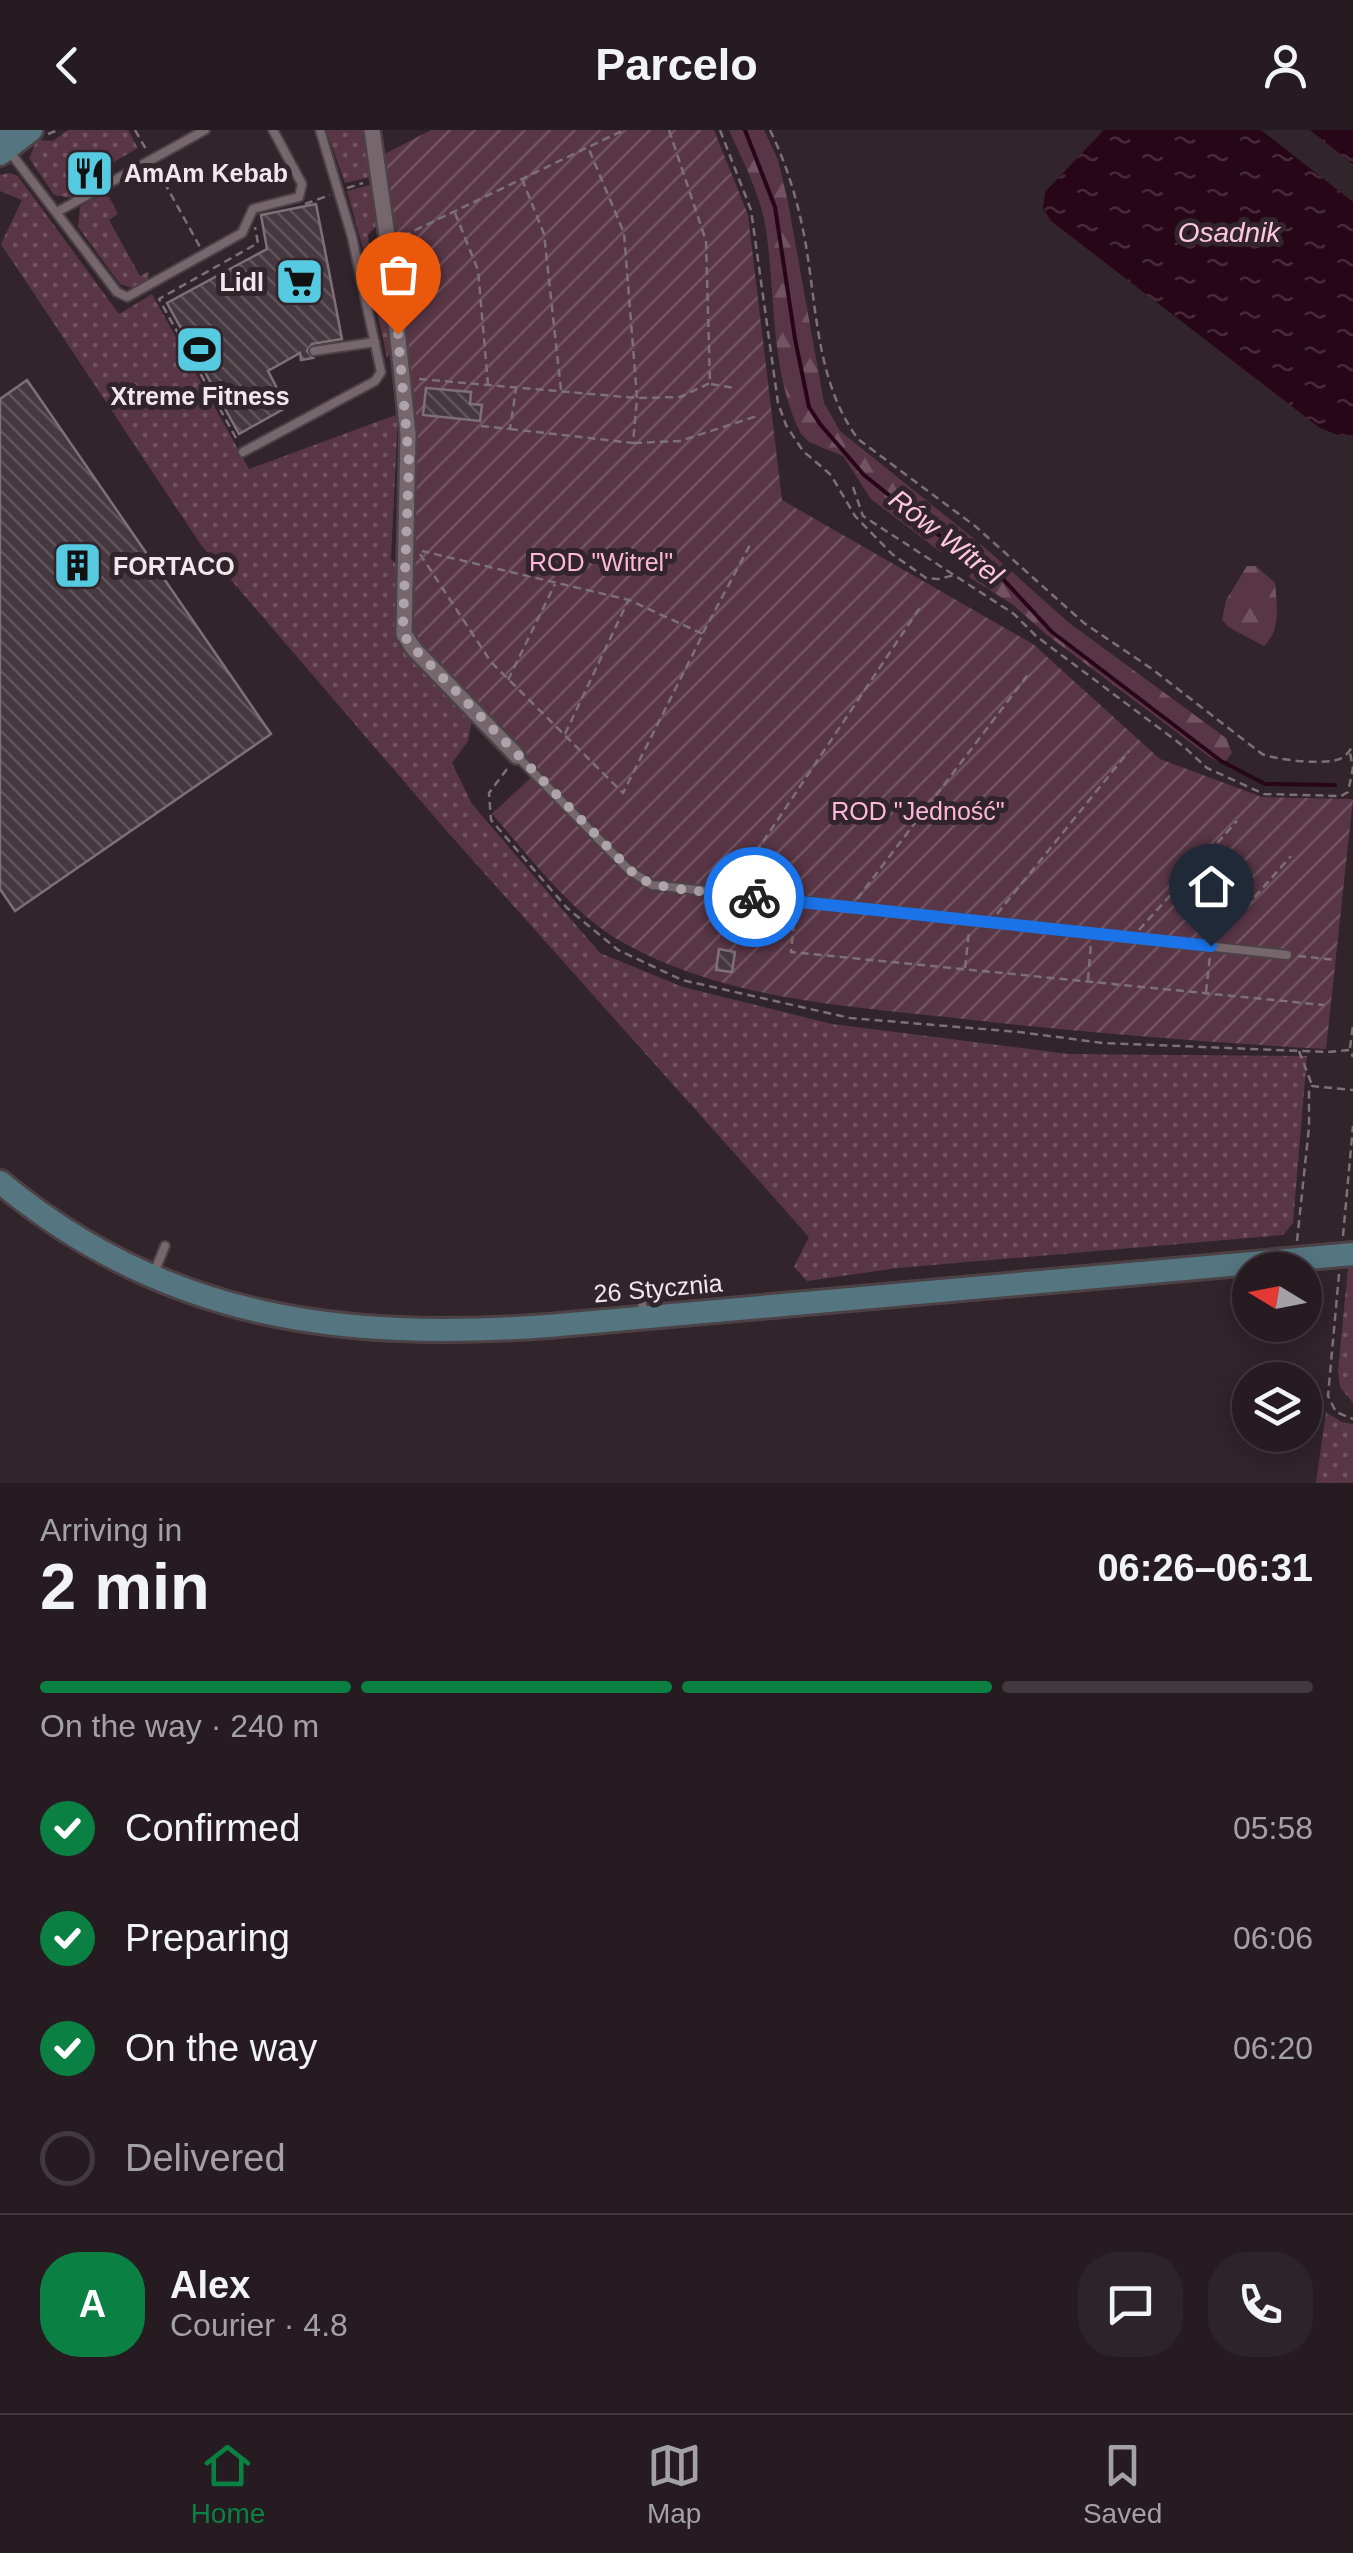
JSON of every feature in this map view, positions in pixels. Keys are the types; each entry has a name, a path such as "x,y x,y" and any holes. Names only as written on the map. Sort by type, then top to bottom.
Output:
{"street":[{"path":"372,130 388,243 409,462 404,634 518,756"},
{"path":"2,141 38,132"},
{"name":"26 Stycznia","path":"0,1182 80,1239 152,1277 241,1308 297,1321 365,1330 484,1330 1347,1255"}],"lane":[{"path":"57,212 205,130"},
{"path":"2,141 123,296 135,295 245,230 253,208 298,197 302,184 273,130"},
{"path":"243,452 376,381 381,372 340,190 320,130"},
{"path":"314,351 374,342"},
{"path":"518,756 639,879 669,888 1287,955"},
{"path":"152,1277 165,1246"},
{"path":"640,1283 644,1317"}],"path":[{"path":"38,132 51,135 58,130"},
{"path":"136,130 205,255"},
{"path":"388,243 624,130"},
{"path":"670,130 706,241 710,383"},
{"path":"720,130 751,210 778,403 786,425 803,451 831,476 860,524 892,554 926,578 938,580 957,574"},
{"path":"770,130 792,182 828,374 844,421 858,439 975,526 1084,623 1152,669 1252,748 1277,759 1335,760 1353,746"},
{"path":"588,147 624,234 637,398 632,443"},
{"path":"296,206 379,179"},
{"path":"522,179 544,234 561,392"},
{"path":"454,212 478,270 488,385"},
{"path":"236,438 159,299 258,243 254,219"},
{"path":"402,378 637,398 680,398 710,383 734,388"},
{"path":"510,429 516,388"},
{"path":"480,426 632,443 680,440 756,416"},
{"path":"853,486 863,516 1014,614 1036,636 1207,768 1274,795 1337,796 1351,792 1353,759 1349,752"},
{"path":"702,634 629,600 417,550 491,662 623,794 751,543"},
{"path":"508,680 556,583"},
{"path":"564,735 629,600"},
{"path":"728,894 920,606"},
{"path":"850,908 1030,672"},
{"path":"990,923 1129,751"},
{"path":"518,756 490,789 491,820 588,928 618,950 665,974 850,1018 1103,1043 1350,1050"},
{"path":"1131,938 1237,821"},
{"path":"1206,994 1211,946 1291,856"},
{"path":"796,902 790,952 1324,1005"},
{"path":"964,969 970,921"},
{"path":"1088,982 1092,934"},
{"path":"1287,955 1336,960"},
{"path":"1353,1025 1353,1057"},
{"path":"1299,1051 1312,1086"},
{"path":"1312,1086 1353,1090"},
{"path":"1297,1242 1309,1127 1307,1094 1312,1086"},
{"path":"1353,1126 1347,1255 1328,1396 1336,1412 1353,1419"}],"green space":[{"path":"68,130 128,130 138,148 98,171 102,182 72,198 54,195 29,158 37,140 53,141"},
{"path":"326,130 369,130 371,177 345,183"},
{"path":"431,130 714,130 748,215 782,500 1033,644 1160,759 1262,797 1353,799 1326,1049 1041,1027 780,996 699,976 660,961 603,930 568,900 492,814 538,771 441,670 407,619 413,452 381,156"},
{"path":"729,130 764,130 778,160 824,403 840,431 983,546 1068,622 1226,738 1232,753 1226,761 1211,758 1047,635 1012,604 969,577 973,568 946,548 942,553 871,499 843,456 809,442 801,434 779,360 764,217"},
{"path":"0,175 18,176 119,314 152,294 249,469 398,414 391,559 399,566 398,638 472,721 468,741 452,763 472,804 600,953 683,987 832,1024 1069,1054 1307,1056 1293,1223 1283,1235 898,1268 807,1281 794,1267 809,1237 444,828 201,545 1,244 22,200 0,191"},
{"path":"373,184 379,223 368,235 371,261 385,268 394,349 387,358 347,191"},
{"path":"99,195 109,197 118,214 109,220 140,276 149,271 148,279 132,288 120,284 78,227 80,207"},
{"path":"1247,566 1256,566 1275,583 1275,625 1264,646 1222,620 1226,600"},
{"path":"1353,1267 1353,1403 1340,1387 1338,1371 1348,1268"},
{"path":"1326,1412 1353,1424 1353,1483 1316,1483"}],"water":[{"name":"Osadnik","path":"1104,130 1261,130 1353,202 1353,435 1338,435 1320,428 1051,221 1043,208 1045,192"},
{"path":"1310,130 1353,130 1353,164"}],"building":[{"path":"316,204 342,339 312,344 307,351 313,358 301,360 300,353 268,371 287,407 239,434 167,303 267,249 261,215"},
{"name":"FORTACO","path":"27,380 271,734 15,911 0,889 0,399"},
{"path":"426,388 471,392 470,404 482,405 480,421 423,415"},
{"path":"719,949 735,952 732,972 716,970"}],"waterway":[{"name":"Rów Witrel","path":"745,130 775,207 809,407 864,475 936,533 1002,578 1052,632 1221,761 1265,784 1335,785"}],"way so far":[{"path":"398,334 409,462 403,626 407,641 639,879 669,888 754,897"}],"place":[{"name":"AmAm Kebab","path":"89,173"},
{"name":"Lidl","path":"299,282"},
{"name":"Xtreme Fitness","path":"200,350"},
{"name":"FORTACO","path":"78,566"}],"route":[{"path":"754,897 1211,946"}],"park label":[{"name":"ROD \"Witrel\"","path":"601,562"},
{"name":"ROD \"Jedność\"","path":"918,811"}]}
